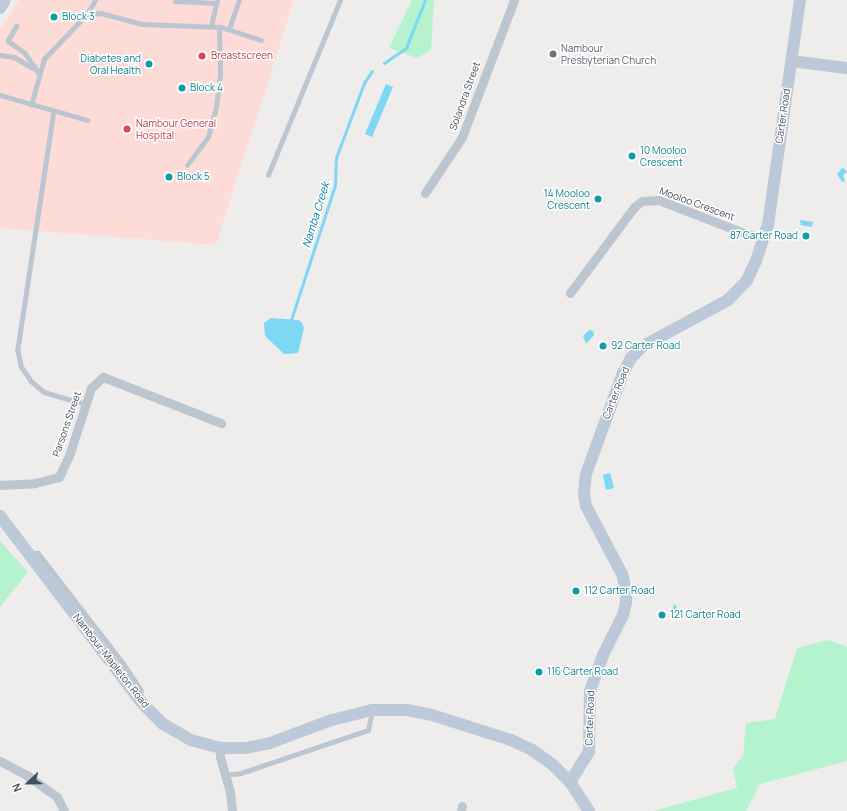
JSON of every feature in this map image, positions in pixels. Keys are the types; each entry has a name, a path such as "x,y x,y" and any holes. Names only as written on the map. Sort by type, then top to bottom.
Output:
{"street":[{"path":"0,8 5,0"},
{"name":"Solandra Street","path":"425,193 462,137 514,0"},
{"name":"Carter Road","path":"570,782 589,752 590,690 603,655 623,615 626,603 626,591 622,574 584,501 585,481 592,456 623,373 631,358 643,346 736,294 747,280 764,238 800,0"},
{"path":"791,61 847,68"},
{"name":"Mooloo Crescent","path":"570,293 634,207 642,201 659,200 746,234 764,238"},
{"name":"Parsons Street","path":"0,485 35,483 59,478 69,456 91,388 103,377 221,423"},
{"name":"Nambour-Mapleton Road","path":"0,516 141,702 163,724 185,737 220,748 246,748 270,743 332,720 374,710 406,710 432,715 511,740 552,764 570,782 589,811"},
{"path":"220,748 220,757 230,792 232,811"},
{"path":"0,761 28,776 57,797 64,811"}],"lane":[{"path":"31,105 44,59 87,14 95,0"},
{"path":"229,29 239,0"},
{"path":"268,175 340,0"},
{"path":"175,2 217,2 211,26"},
{"path":"87,14 101,13 142,24 219,26 261,40"},
{"path":"17,26 8,42 25,53 39,74"},
{"path":"187,165 208,137 216,107 220,74 219,26"},
{"path":"0,55 23,61 39,74"},
{"path":"0,95 88,120"},
{"path":"54,111 18,350 21,366 30,381 44,392 85,404"},
{"path":"224,775 247,772 368,730 374,710"}],"shaded area":[{"name":"Nambour General Hospital","path":"19,0 294,0 216,245 0,228 0,29"}],"green space":[{"path":"412,0 434,0 431,50 417,58 389,48"},
{"path":"0,541 28,572 0,607"},
{"path":"828,640 847,647 847,761 760,784 746,811 653,811 737,788 733,768 743,756 746,723 775,719 797,648"}],"water":[{"path":"386,84 393,87 372,137 365,134"},
{"path":"843,167 847,172 843,175 845,181 842,182 837,174"},
{"path":"800,220 813,222 812,227 801,225"},
{"path":"271,318 299,320 302,323 304,328 298,353 284,354 265,336 264,323"},
{"path":"589,330 593,331 594,335 586,344 583,336"},
{"path":"610,473 614,488 606,490 603,475"},
{"path":"675,604 680,615 677,619 672,609"}],"waterway":[{"name":"Namba Creek","path":"384,63 406,48 425,0"},
{"name":"Namba Creek","path":"291,320 335,185 336,158 364,83 372,71"}],"place":[{"name":"Block 3","path":"54,17"},
{"name":"Nambour Presbyterian Church","path":"553,54"},
{"name":"Breastscreen","path":"202,56"},
{"name":"Diabetes and Oral Health","path":"149,64"},
{"name":"Block 4","path":"182,88"},
{"name":"Nambour General Hospital","path":"127,129"},
{"name":"10 Mooloo Crescent","path":"632,156"},
{"name":"Block 5","path":"169,177"},
{"name":"14 Mooloo Crescent","path":"598,199"},
{"name":"87 Carter Road","path":"806,236"},
{"name":"92 Carter Road","path":"603,346"},
{"name":"112 Carter Road","path":"576,591"},
{"name":"121 Carter Road","path":"662,615"},
{"name":"116 Carter Road","path":"539,672"}]}
